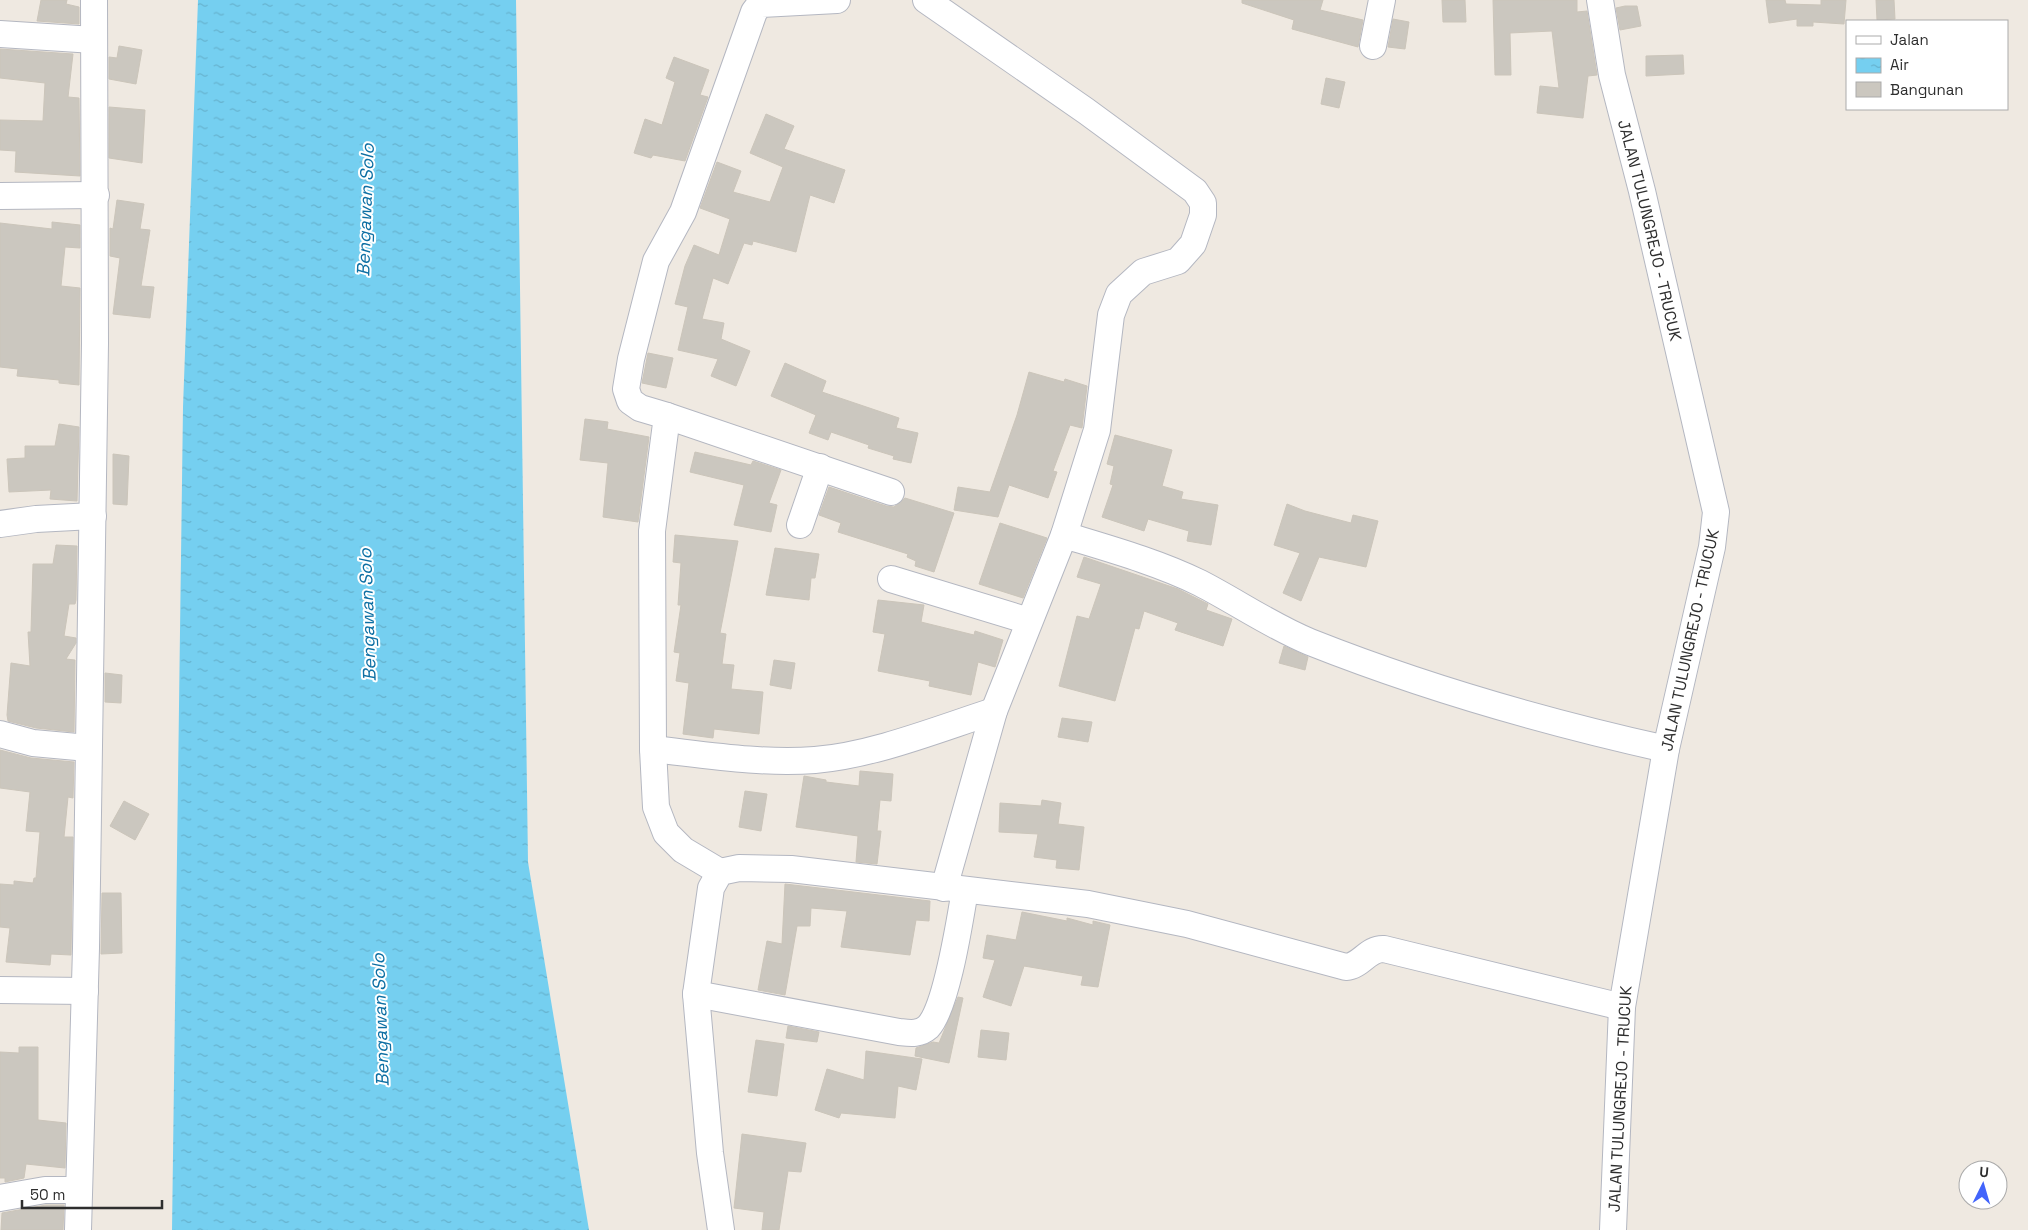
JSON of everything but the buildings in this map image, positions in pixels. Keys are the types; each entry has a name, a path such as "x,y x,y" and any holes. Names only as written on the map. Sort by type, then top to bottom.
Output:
{"street":[{"path":"78,1230 85,991 92,516 96,195 94,0"},
{"path":"837,0 760,4 749,24 716,125 683,212 656,261 630,359 626,389 630,400 640,408 891,492"},
{"path":"696,994 914,1034 922,1031 932,1020 942,994 954,950 954,889 994,712 1064,535 1097,430 1111,315 1119,294 1143,272 1178,261 1193,244 1200,230 1203,203 1195,191 1094,117 926,0"},
{"path":"1373,46 1382,0"},
{"name":"JALAN TULUNGREJO - TRUCUK","path":"1600,0 1612,76 1642,191 1716,512 1712,547 1666,749 1622,1007 1613,1230"},
{"path":"0,34 94,40"},
{"path":"0,196 96,195"},
{"path":"667,416 652,531 653,749 656,807 666,833 683,850 720,872 738,868 771,868 1133,911 1346,967 1353,965 1371,951 1384,949 1622,1007"},
{"path":"800,525 820,467"},
{"path":"0,524 36,519 92,516"},
{"path":"1064,535 1156,564 1200,583 1270,624 1310,642 1425,683 1542,719 1666,749"},
{"path":"890,579 1029,622"},
{"path":"653,749 771,761 816,760 875,750 994,712"},
{"path":"0,734 33,743 88,748"},
{"path":"720,872 711,888 696,994 710,1153 721,1230"},
{"path":"0,990 85,991"},
{"path":"0,1198 45,1190 79,1190"}],"water":[{"name":"Bengawan Solo","path":"198,0 516,0 528,862 589,1230 172,1230 183,407"}]}
